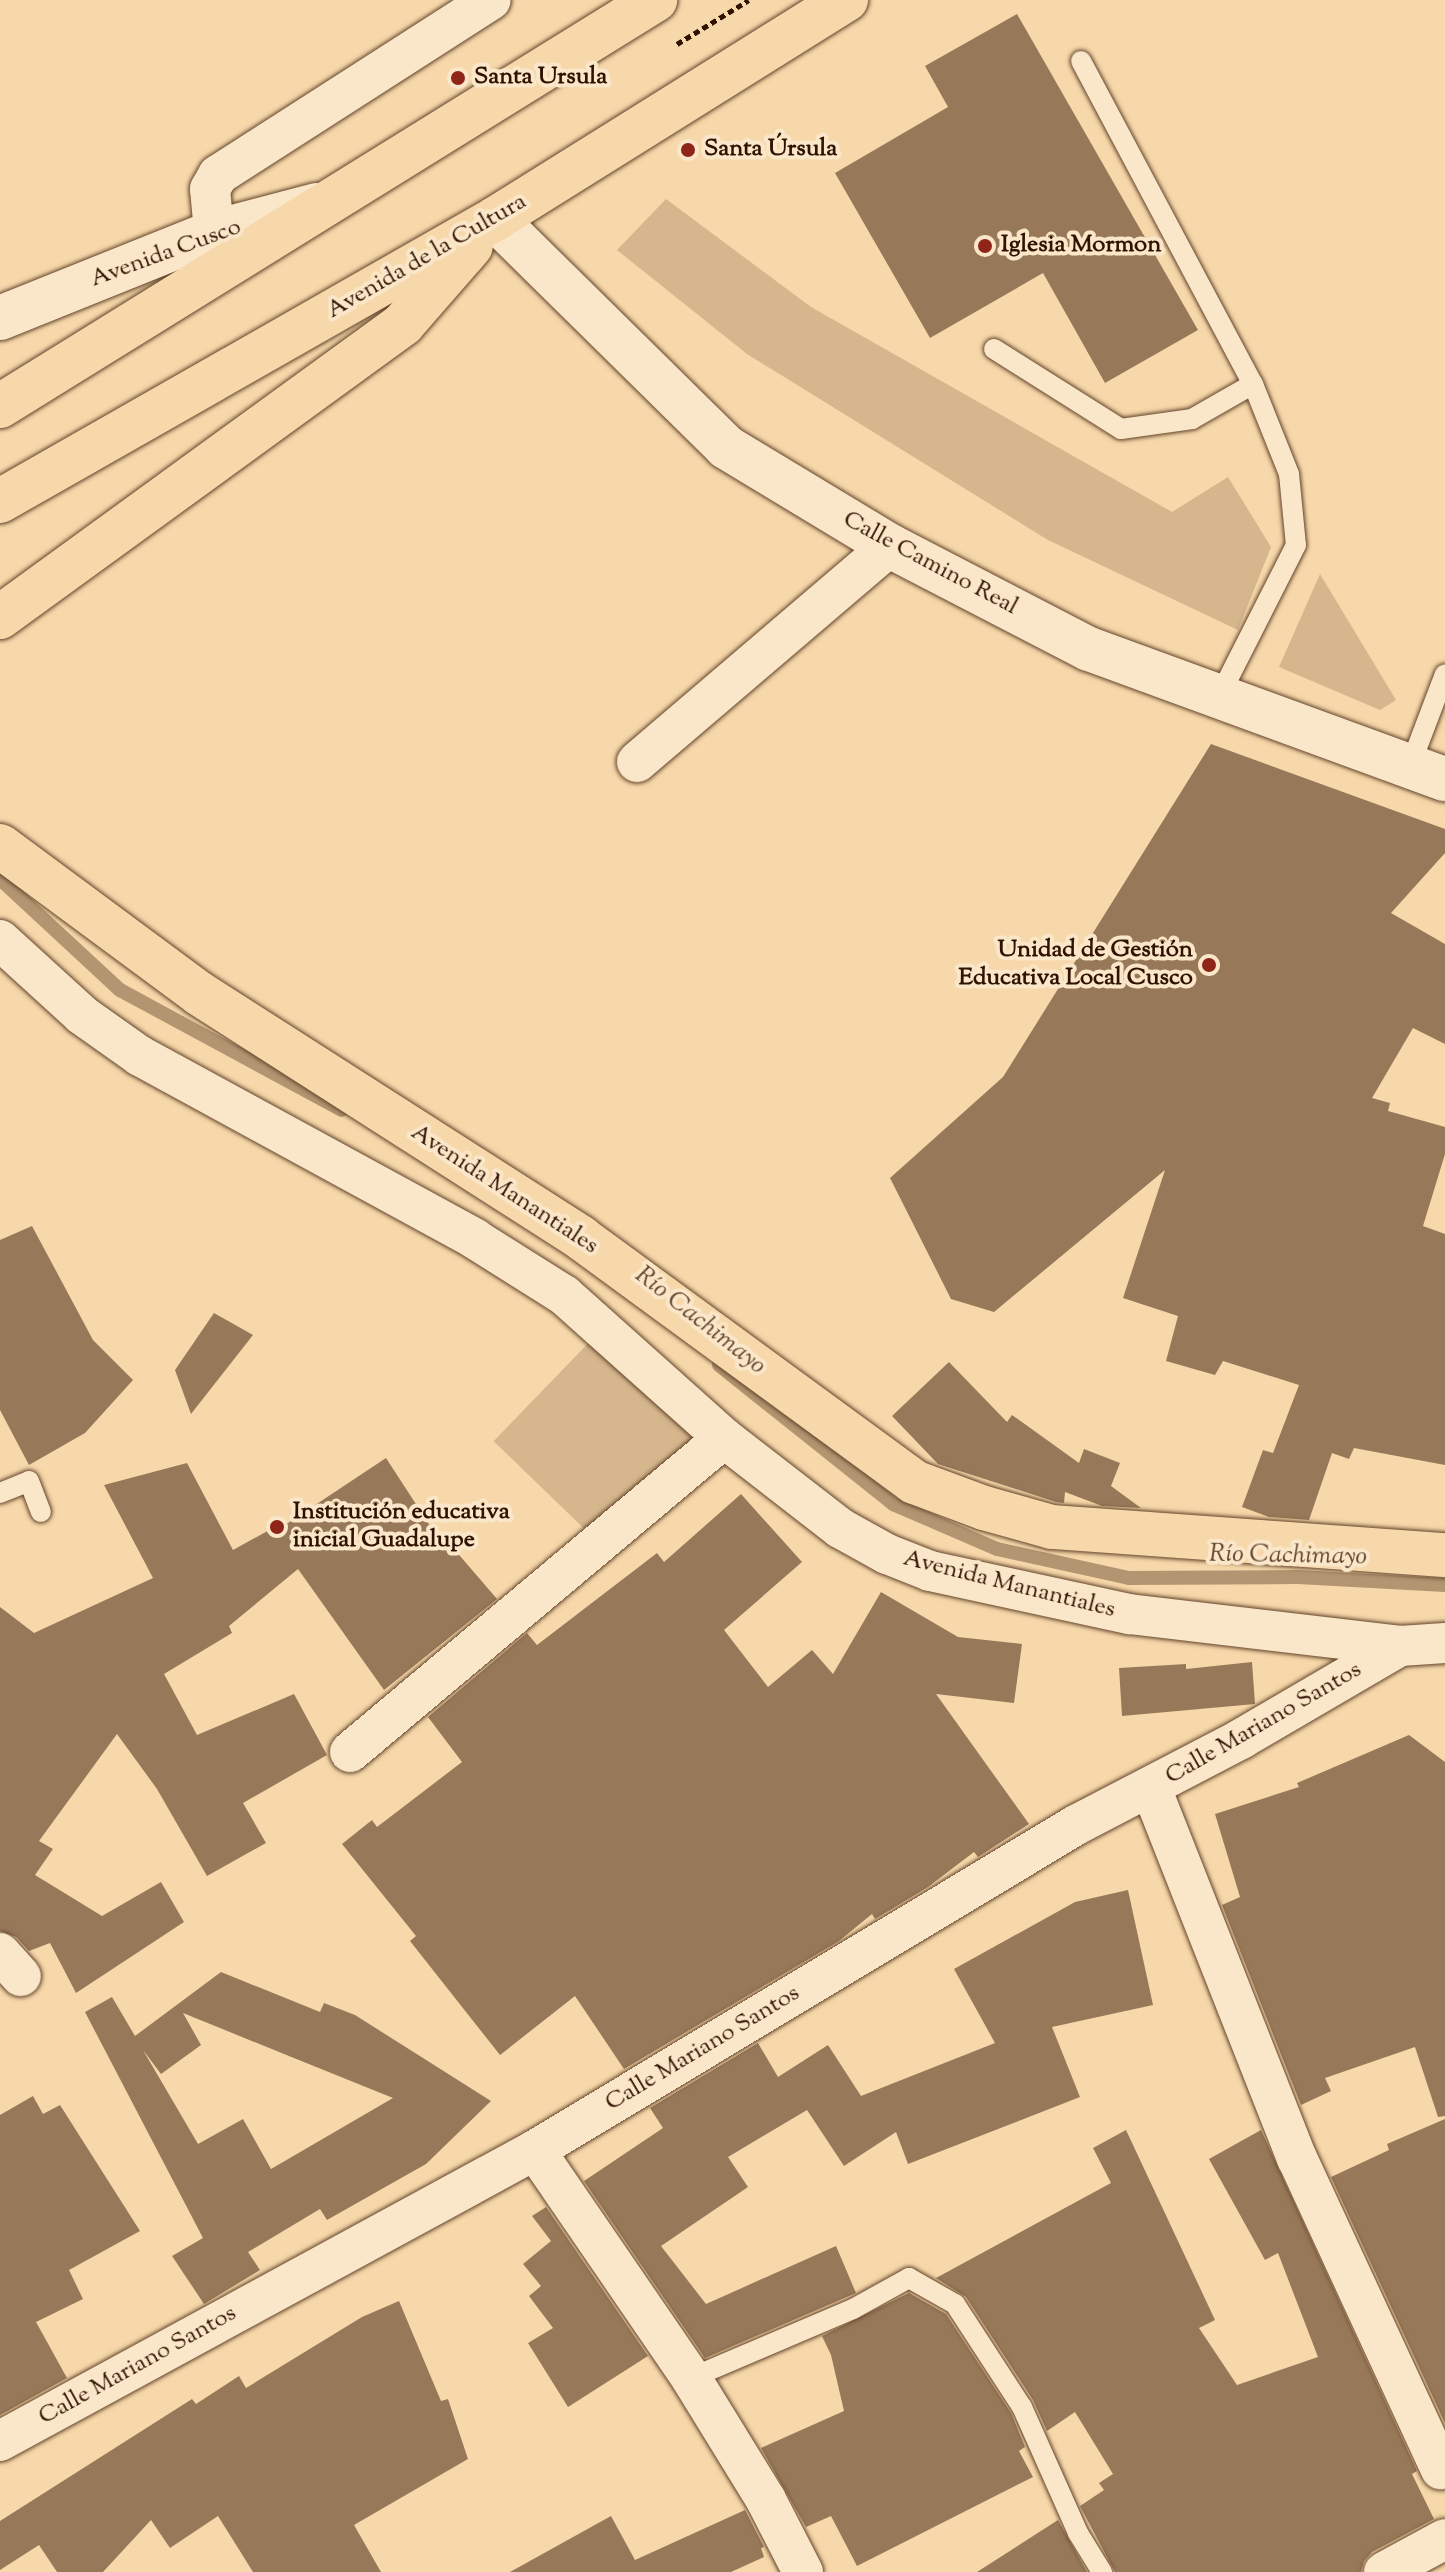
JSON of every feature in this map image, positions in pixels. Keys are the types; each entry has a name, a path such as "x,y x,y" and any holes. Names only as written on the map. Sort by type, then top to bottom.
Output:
{"main road":[{"path":"0,406 655,0"},
{"name":"Avenida de la Cultura","path":"0,501 495,219 840,2"},
{"path":"0,617 403,324 495,219"},
{"name":"Avenida Manantiales","path":"0,846 200,994 581,1238 914,1482 984,1508 1052,1527 1445,1555"}],"street":[{"path":"214,232 210,189 218,175 491,0"},
{"name":"Avenida Cusco","path":"0,318 214,232 335,200"},
{"name":"Calle Camino Real","path":"495,219 726,447 890,546 1089,649 1427,773"},
{"path":"637,762 890,546"},
{"name":"Avenida Manantiales","path":"0,940 82,1015 140,1056 475,1239 564,1295 724,1438 840,1528 887,1554 930,1571 1129,1614 1400,1646 1445,1643"},
{"path":"350,1752 724,1438"},
{"name":"Calle Mariano Santos","path":"0,2441 535,2150 1076,1825 1151,1788 1400,1646"},
{"path":"1151,1788 1297,2158 1441,2469"},
{"path":"535,2150 691,2378 766,2500 803,2572"},
{"path":"1384,2572 1445,2539"}],"lane":[{"path":"1081,61 1253,384 1289,474 1296,545 1219,697"},
{"path":"994,349 1121,429 1192,419 1253,384"},
{"path":"1427,773 1445,674"},
{"path":"0,1493 29,1481 41,1512"},
{"path":"691,2378 853,2309 909,2278 955,2304 1022,2407 1078,2533 1102,2572"}],"shaded area":[{"path":"666,199 811,307 1172,512 1228,477 1271,547 1238,630 1048,540 747,354 617,250"},
{"path":"1320,574 1396,700 1380,710 1279,667"},
{"path":"602,1329 715,1438 607,1550 494,1441"}],"building":[{"path":"1017,14 1198,330 1105,383 1043,273 930,338 835,173 948,107 925,66"},
{"path":"1211,744 1445,829 1445,853 1391,913 1445,944 1445,1044 1413,1028 1372,1098 1390,1103 1388,1111 1445,1127 1445,1154 1423,1226 1445,1234 1445,1465 1354,1448 1349,1459 1332,1453 1309,1520 1269,1517 1242,1507 1263,1450 1273,1453 1299,1385 1223,1361 1215,1375 1166,1361 1178,1316 1123,1298 1165,1170 994,1312 951,1299 890,1178 1003,1077"},
{"path":"32,1226 93,1340 133,1380 85,1433 29,1465 0,1410 0,1240"},
{"path":"214,1313 253,1335 191,1414 175,1370"},
{"path":"949,1362 1007,1422 1012,1415 1079,1463 1084,1449 1120,1463 1111,1486 1141,1508 1102,1506 1065,1492 1064,1503 1056,1502 938,1464 892,1416"},
{"path":"386,1458 438,1538 442,1535 497,1599 384,1690 298,1569 229,1626 232,1633 164,1674 197,1735 294,1694 327,1755 243,1803 266,1843 207,1876 157,1789 117,1734 39,1841 53,1849 35,1875 102,1916 161,1882 184,1922 76,1993 50,1943 29,1951 16,1937 0,1931 0,1607 34,1633 153,1578 104,1485 187,1463 233,1550 280,1524 282,1527"},
{"path":"741,1494 802,1562 724,1630 768,1687 812,1650 833,1674 881,1592 958,1637 1022,1644 1014,1703 936,1694 1029,1824 978,1857 974,1852 928,1887 875,1919 872,1914 839,1941 624,2069 575,1996 500,2055 410,1941 416,1936 342,1844 372,1820 377,1827 462,1762 428,1717 527,1633 537,1645 657,1553 664,1562"},
{"path":"1252,1662 1255,1704 1122,1716 1119,1668 1186,1664 1186,1669"},
{"path":"1409,1735 1445,1762 1445,2116 1438,2117 1415,2047 1325,2078 1331,2091 1301,2105 1222,1905 1240,1897 1215,1814 1299,1787 1297,1783"},
{"path":"1128,1890 1153,2005 1052,2027 1080,2097 908,2164 896,2132 844,2166 807,2110 728,2157 748,2187 661,2246 706,2304 836,2246 856,2293 705,2358 584,2181 663,2128 650,2108 758,2043 778,2077 828,2045 861,2096 995,2043 954,1969 1075,1902"},
{"path":"221,1972 320,2012 324,2003 355,2015 491,2101 426,2164 327,2220 320,2209 248,2252 260,2270 204,2304 172,2256 203,2238 85,2012 112,1997 135,2036","holes":["183,2013 393,2098 271,2169 243,2119 198,2144 143,2050 161,2074 201,2045"]},
{"path":"33,2096 43,2114 60,2105 140,2231 69,2270 83,2299 36,2322 67,2378 0,2415 0,2115"},
{"path":"1445,2119 1445,2423 1331,2177 1389,2150 1387,2144"},
{"path":"1126,2130 1215,2320 1199,2328 1237,2385 1318,2357 1278,2253 1265,2260 1209,2159 1261,2130 1417,2471 1412,2474 1434,2519 1372,2552 1364,2561 1361,2572 1115,2572 1080,2506 1104,2490 1099,2483 1113,2474 1075,2412 1047,2431 1033,2400 966,2297 936,2278 1111,2183 1093,2148"},
{"path":"546,2207 648,2356 568,2407 528,2343 553,2328 529,2296 541,2286 523,2264 551,2241 532,2216"},
{"path":"909,2293 946,2314 1011,2413 1025,2447 1019,2451 1033,2477 857,2566 831,2516 806,2527 761,2448 844,2411 831,2355 822,2336"},
{"path":"399,2301 441,2401 448,2399 468,2459 354,2525 381,2572 253,2572 218,2516 170,2548 151,2520 103,2572 57,2572 39,2545 0,2570 0,2521 192,2399 196,2404 239,2376 246,2388 362,2317"},
{"path":"745,2510 764,2547 761,2548 764,2557 731,2572 510,2572 611,2516 635,2560"},
{"path":"1058,2520 1087,2572 977,2572"}],"waterway":[{"name":"Río Cachimayo","path":"0,879 120,990 342,1110"},
{"name":"Río Cachimayo","path":"719,1365 893,1504 997,1549 1129,1578 1298,1577 1445,1585"}],"place":[{"name":"Santa Ursula","path":"458,78"},
{"name":"Santa Úrsula","path":"688,150"},
{"name":"Iglesia Mormon","path":"985,246"},
{"name":"Unidad de Gestión Educativa Local Cusco","path":"1209,965"},
{"name":"Institución educativa inicial Guadalupe","path":"277,1527"}]}
